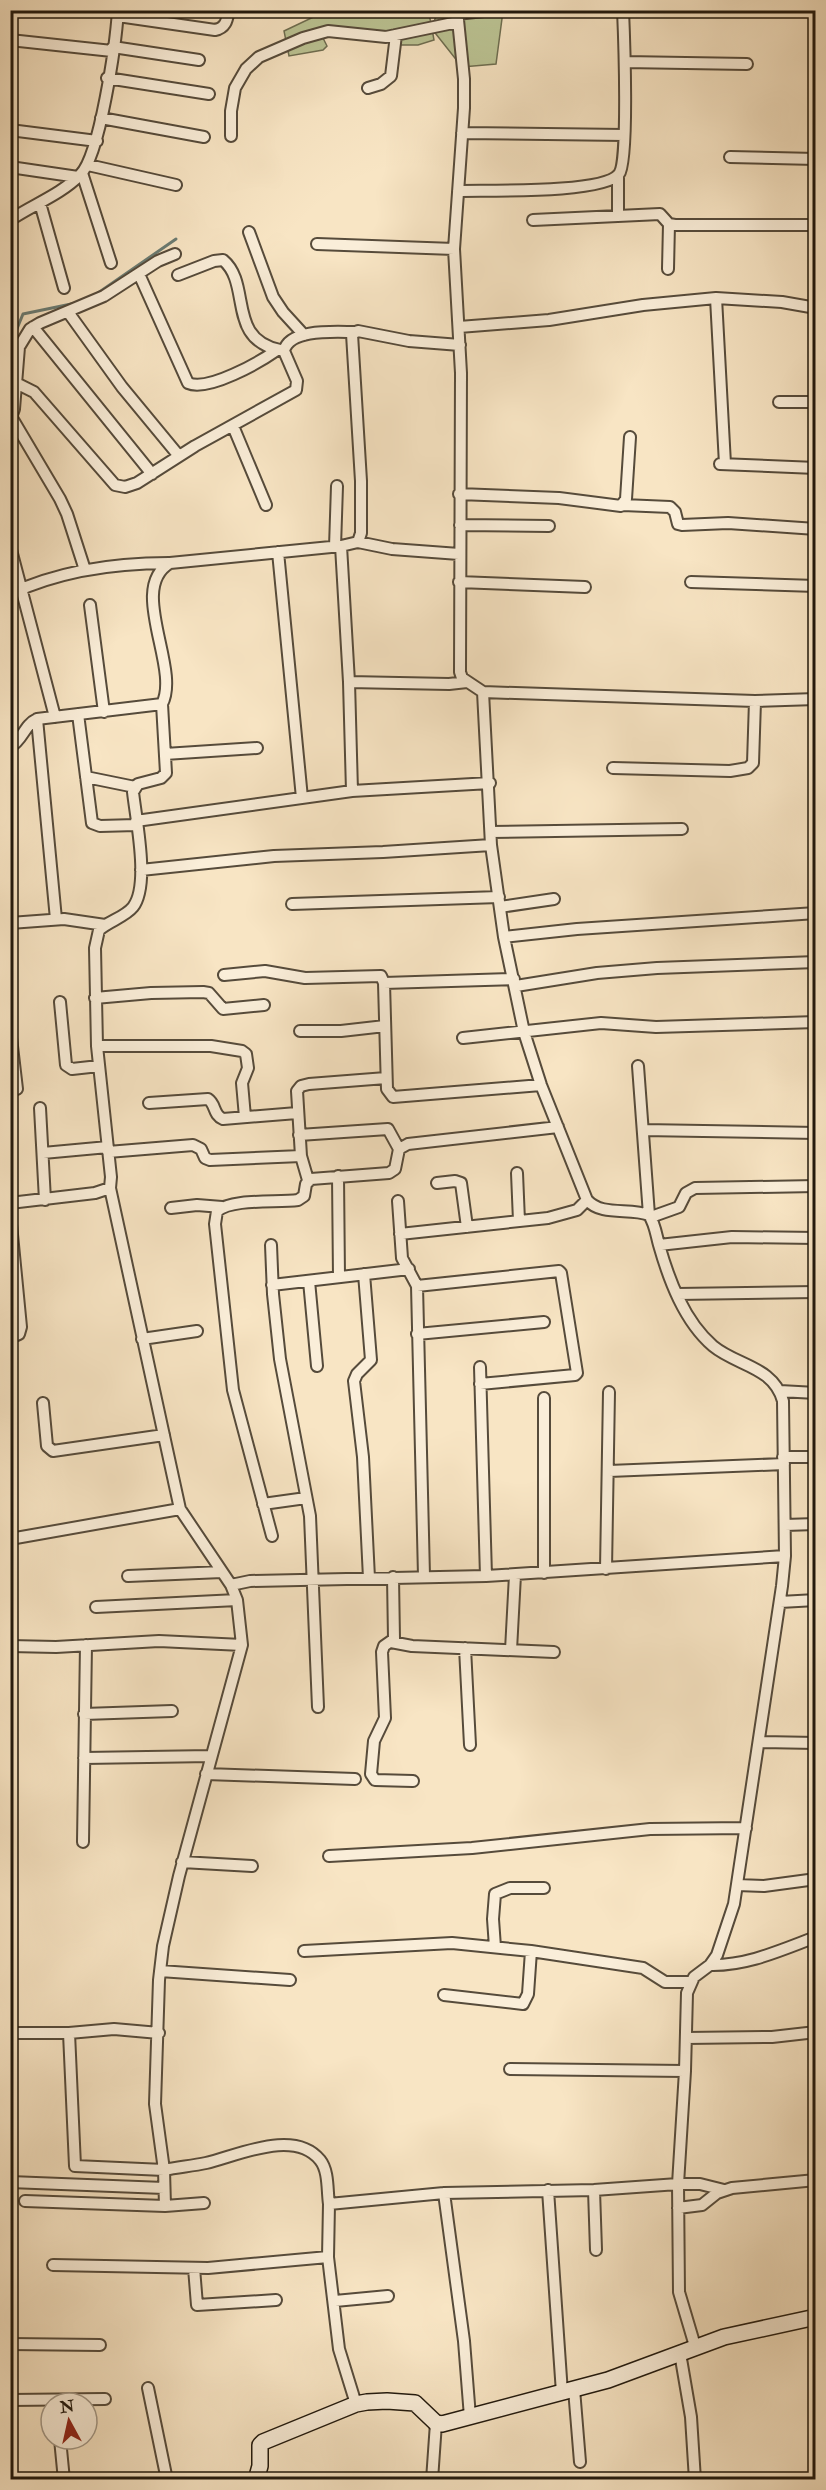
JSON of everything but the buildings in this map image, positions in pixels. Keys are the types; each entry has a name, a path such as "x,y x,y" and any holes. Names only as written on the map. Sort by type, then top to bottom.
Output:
{"street":[{"path":"10,220 61,191 83,172 97,141 118,13 215,30 225,25 229,10"},
{"path":"231,136 231,111 236,88 246,69 259,57 303,38 328,31 376,37 396,35 457,16 493,10"},
{"path":"618,216 618,175 623,161 624,135 623,10"},
{"path":"457,16 464,79 454,249 460,345 459,582 460,672 462,678 483,692 755,701 816,699"},
{"path":"368,88 381,84 391,76 396,35"},
{"path":"10,40 112,49 198,60"},
{"path":"625,62 747,64"},
{"path":"107,78 209,94"},
{"path":"101,118 204,137"},
{"path":"10,130 97,141"},
{"path":"462,133 624,135"},
{"path":"730,158 816,159"},
{"path":"10,167 83,172 176,184"},
{"path":"83,172 111,263"},
{"path":"458,191 580,188 603,183 618,175"},
{"path":"40,203 64,288"},
{"path":"533,220 662,214 669,224 668,269"},
{"path":"669,224 816,225"},
{"path":"249,232 273,297 304,335"},
{"path":"317,244 454,249"},
{"path":"85,570 64,507 11,419 19,347 33,327 104,296 175,254"},
{"path":"16,383 34,392 114,485 119,487 130,486 152,474 179,456 296,390 297,381 280,350 262,343 250,333 234,279 223,260 214,261 177,275"},
{"path":"139,274 188,383 196,386 217,380 266,358 304,335 362,331 409,341 460,345"},
{"path":"459,327 549,320 643,305 716,298 749,299 816,308"},
{"path":"716,298 721,464 816,468"},
{"path":"68,312 122,387 179,456"},
{"path":"33,327 152,474"},
{"path":"354,332 351,342 361,481 361,533 358,542"},
{"path":"780,402 816,402"},
{"path":"233,426 266,505"},
{"path":"623,505 626,499 630,436"},
{"path":"337,486 338,547 349,682 352,791"},
{"path":"459,494 559,498 607,506 670,507 675,513 678,524 681,525 728,523 816,529"},
{"path":"460,525 549,526"},
{"path":"10,594 85,570 338,547 358,542 392,549 459,554"},
{"path":"10,546 23,588 55,717"},
{"path":"278,552 302,798"},
{"path":"165,2206 164,2170 155,2104 163,1946 182,1862 242,1646 237,1600 231,1585 180,1509 110,1188 111,1177 97,1046 94,948 99,930 132,909 140,891 141,870 135,788 143,781 164,776 162,704 165,697 164,670 153,595 155,580 160,569 170,563"},
{"path":"459,582 585,587"},
{"path":"691,582 816,586"},
{"path":"90,605 104,712"},
{"path":"349,682 449,684 467,682"},
{"path":"483,692 490,783 491,844 504,937 524,1032 541,1085 587,1200 600,1209 650,1216 679,1207 686,1193 695,1188 816,1186"},
{"path":"613,768 730,771 748,768 753,763 755,701"},
{"path":"10,747 20,740 29,724 37,719 162,704"},
{"path":"78,714 92,823 100,826 136,823 352,791 490,783"},
{"path":"37,719 56,919"},
{"path":"165,754 257,748"},
{"path":"86,777 135,788"},
{"path":"491,832 682,829"},
{"path":"141,870 273,856 491,844"},
{"path":"292,904 499,902 554,899"},
{"path":"504,937 577,929 816,913"},
{"path":"10,923 56,919 105,925"},
{"path":"384,983 515,982 657,968 816,962"},
{"path":"224,975 275,972 305,978 377,975 383,979 386,1078 390,1095 398,1097 541,1085"},
{"path":"95,998 151,993 203,992 209,993 223,1009 264,1005"},
{"path":"60,1002 66,1065 72,1068 99,1066"},
{"path":"464,1038 601,1023 656,1027 816,1022"},
{"path":"300,1031 385,1026"},
{"path":"10,1029 17,1089"},
{"path":"97,1046 211,1046 242,1051 249,1062 242,1083 245,1117"},
{"path":"638,1066 650,1216 677,1294 691,1320 713,1346 768,1376 780,1391 784,1412 785,1556 760,1742 737,1885 724,1938 710,1965 691,1982 687,1993 678,2184 679,2292 695,2346"},
{"path":"171,1208 197,1205 222,1207 298,1200 304,1196 308,1180 302,1156 297,1113 296,1096 301,1086 386,1078"},
{"path":"149,1102 208,1099 213,1103 219,1117 297,1113"},
{"path":"40,1107 45,1200"},
{"path":"399,1149 408,1144 558,1127"},
{"path":"299,1135 382,1128 388,1129 399,1149 393,1172 308,1180"},
{"path":"643,1130 816,1133"},
{"path":"43,1153 193,1145 201,1149 205,1158 210,1161 302,1156"},
{"path":"517,1173 519,1221"},
{"path":"338,1176 339,1277"},
{"path":"437,1183 455,1181 461,1183 467,1227"},
{"path":"10,1203 95,1193 110,1188"},
{"path":"400,1234 568,1214 577,1210 587,1200"},
{"path":"398,1201 404,1263 417,1286 424,1576"},
{"path":"222,1207 215,1216 215,1224 230,1370 237,1406 272,1536"},
{"path":"10,1214 21,1327 19,1334 10,1338"},
{"path":"659,1245 732,1237 816,1238"},
{"path":"270,1245 280,1359 310,1516 318,1707"},
{"path":"272,1285 409,1269"},
{"path":"417,1286 559,1271 561,1273 577,1373 480,1384"},
{"path":"364,1274 371,1360 357,1374 354,1381 363,1457 369,1578"},
{"path":"309,1281 317,1366"},
{"path":"677,1294 816,1292"},
{"path":"417,1334 544,1322"},
{"path":"142,1339 197,1330"},
{"path":"480,1367 486,1576"},
{"path":"780,1391 816,1393"},
{"path":"606,1569 609,1392"},
{"path":"544,1398 544,1573"},
{"path":"43,1403 47,1446 53,1451 165,1436"},
{"path":"609,1471 816,1457"},
{"path":"263,1504 306,1498"},
{"path":"10,1539 22,1539 180,1509"},
{"path":"784,1525 816,1524"},
{"path":"231,1585 250,1581 515,1575 785,1556"},
{"path":"128,1576 222,1572"},
{"path":"511,1650 515,1575"},
{"path":"393,1577 396,1630 394,1639 384,1646 382,1652 385,1718 374,1741 371,1774 375,1780 413,1781"},
{"path":"96,1607 237,1600"},
{"path":"780,1602 816,1600"},
{"path":"10,1646 159,1641 242,1646"},
{"path":"391,1642 412,1646 554,1652"},
{"path":"83,1842 86,1645"},
{"path":"465,1648 470,1745"},
{"path":"84,1714 172,1711"},
{"path":"760,1742 816,1743"},
{"path":"84,1758 211,1756"},
{"path":"206,1774 355,1779"},
{"path":"329,1856 472,1848 650,1829 746,1827"},
{"path":"182,1862 252,1866"},
{"path":"737,1885 764,1886 816,1879"},
{"path":"495,1947 493,1918 495,1894 510,1888 544,1888"},
{"path":"710,1965 752,1961 816,1937"},
{"path":"304,1951 426,1943 495,1947 643,1968 664,1982 691,1982"},
{"path":"444,1995 523,2004 528,1994 531,1951"},
{"path":"160,1971 290,1980"},
{"path":"10,2033 114,2029 159,2033"},
{"path":"69,2032 75,2166 164,2170 206,2163 273,2145 293,2146 306,2150 319,2159 325,2170 329,2204 328,2257 339,2349 356,2404"},
{"path":"686,2038 772,2037 816,2032"},
{"path":"510,2068 685,2071"},
{"path":"329,2204 444,2193 594,2190 678,2184 700,2184 724,2190 816,2180"},
{"path":"10,2182 164,2188"},
{"path":"548,2190 568,2391 580,2462"},
{"path":"594,2190 596,2250"},
{"path":"678,2208 702,2205 724,2190"},
{"path":"444,2193 464,2341 470,2417"},
{"path":"25,2201 165,2206 204,2203"},
{"path":"53,2265 194,2268 328,2257"},
{"path":"194,2268 197,2305 276,2300"},
{"path":"335,2301 388,2296"},
{"path":"259,2478 259,2451 263,2442 356,2404 387,2401 415,2403 436,2423 442,2424 608,2380 695,2346 756,2329 816,2317"},
{"path":"10,2344 100,2345"},
{"path":"680,2353 692,2428 695,2480"},
{"path":"148,2388 167,2480"},
{"path":"99,2399 105,2399"},
{"path":"10,2400 39,2401"},
{"path":"432,2480 436,2423"},
{"path":"61,2451 64,2480"}],"green space":[{"path":"326,11 428,11 432,27 438,11 503,11 496,64 462,67 432,29 434,40 418,45 401,45 395,36 336,34 323,38 327,46 323,50 289,56 284,31"}],"waterway":[{"path":"98,293 176,239"},
{"path":"11,380 14,336 23,314 76,303"}]}
